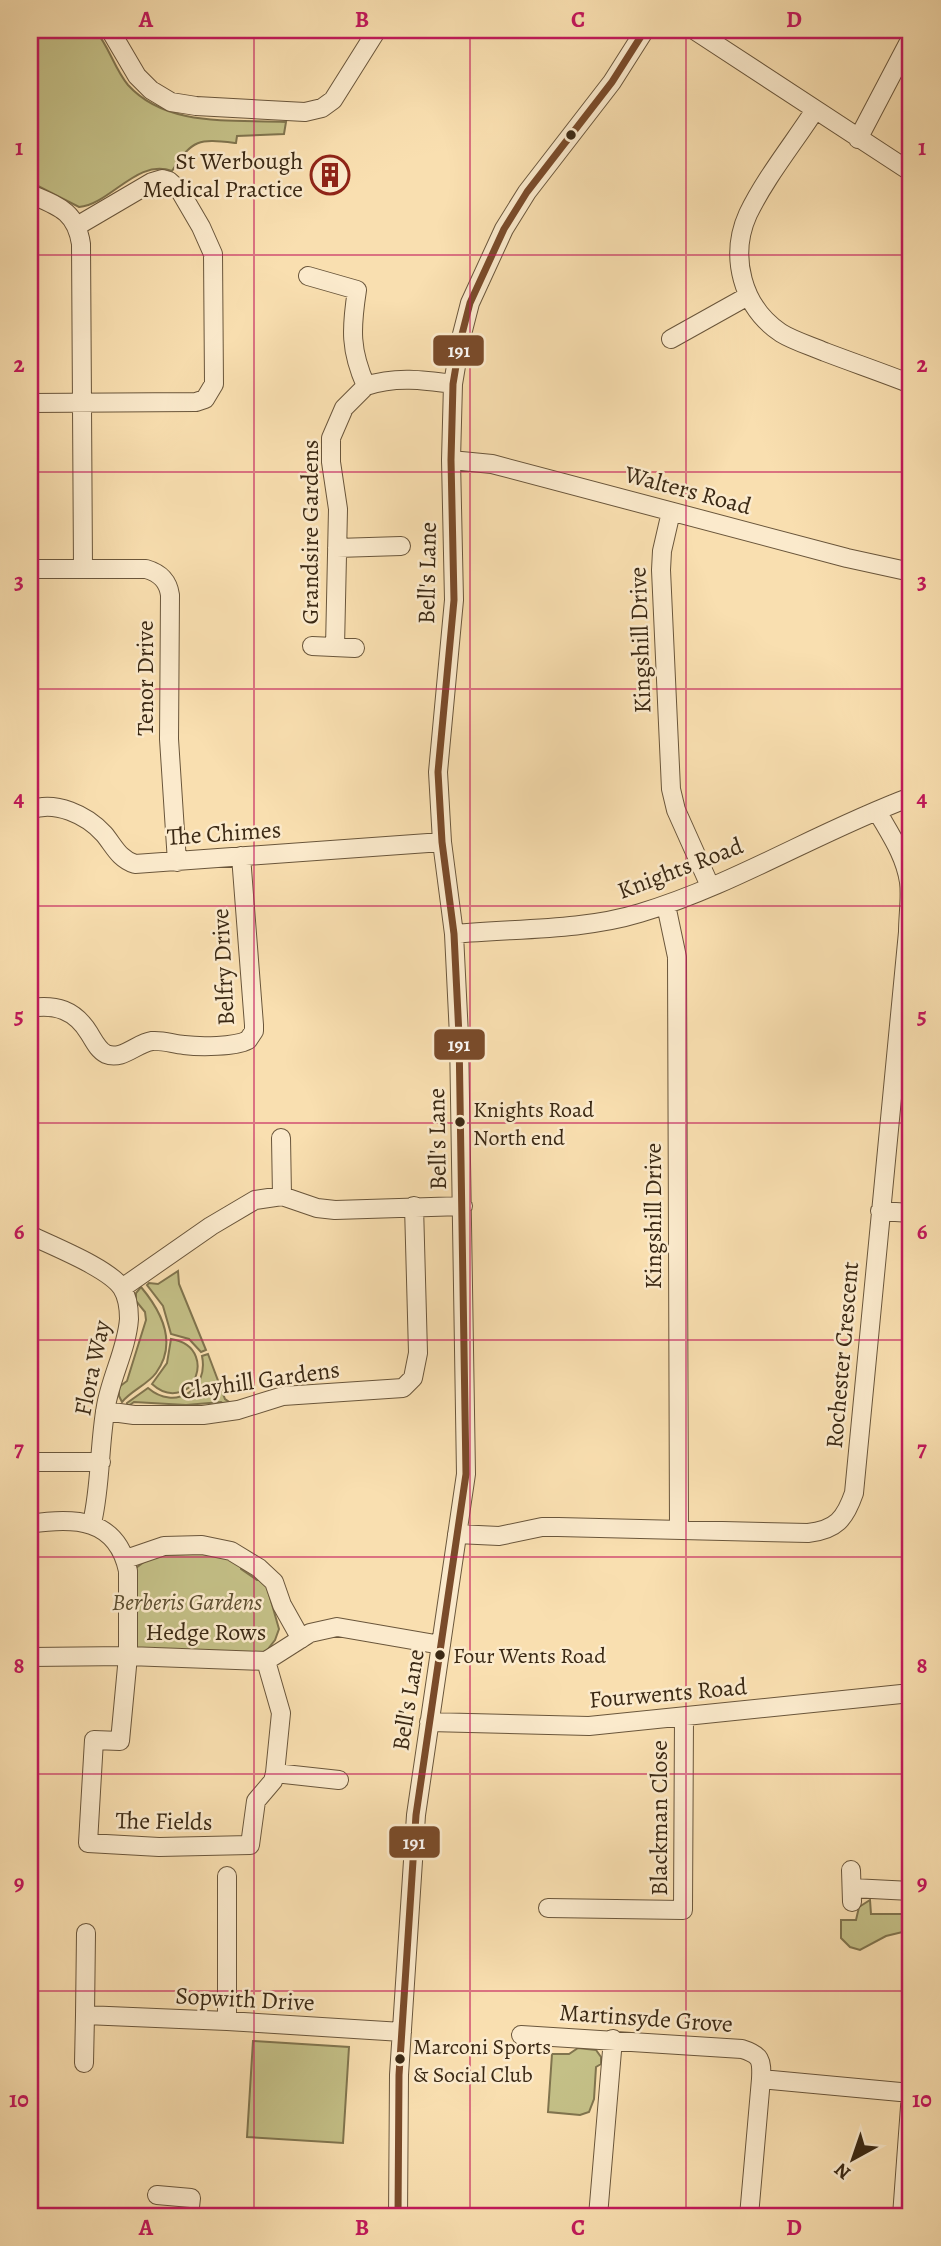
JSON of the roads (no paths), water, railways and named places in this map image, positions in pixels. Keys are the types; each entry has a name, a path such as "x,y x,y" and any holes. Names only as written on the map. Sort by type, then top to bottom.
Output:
{"street":[{"path":"110,30 137,76 151,90 171,102 196,106 306,112 322,108 333,100 377,30"},
{"name":"Bell's Lane","path":"398,2216 399,2075 416,1815 466,1474 463,1206 454,934 442,842 438,772 454,600 451,460 453,384 470,303 504,229 527,192 612,82 645,30"},
{"path":"694,30 911,172"},
{"path":"858,139 911,38"},
{"path":"816,110 760,194 744,226 740,237 739,261 748,296 762,317 781,333 911,384"},
{"path":"30,403 186,403 205,399 214,384 215,264 210,244 174,184 162,179 152,182 77,226"},
{"path":"30,194 62,209 77,226 81,244 83,569"},
{"path":"308,276 357,290 352,337 354,355 366,386 387,380 407,379 453,384"},
{"path":"671,339 748,296"},
{"name":"Grandsire Gardens","path":"335,647 338,509 331,462 331,438 344,408 366,386"},
{"name":"Walters Road","path":"451,460 492,464 870,564 911,572"},
{"name":"Kingshill Drive","path":"671,512 662,551 661,570 669,770 676,810 710,886"},
{"path":"337,548 401,546"},
{"name":"Tenor Drive","path":"30,569 146,569 161,576 169,590 169,738 177,862"},
{"path":"312,646 355,648"},
{"name":"Knights Road","path":"454,934 612,920 666,905 911,797"},
{"name":"The Chimes","path":"30,810 43,806 61,808 84,819 98,828 117,852 135,864 442,842"},
{"name":"Rochester Crescent","path":"457,1534 499,1536 542,1527 822,1531 831,1528 846,1512 855,1493 880,1210 908,967 909,884 900,850 877,811"},
{"name":"Belfry Drive","path":"30,1008 55,1007 69,1011 82,1023 100,1049 111,1055 122,1054 150,1042 196,1046 233,1044 248,1040 254,1031 254,1025 241,856"},
{"name":"Kingshill Drive","path":"666,905 677,957 679,1529"},
{"path":"281,1138 282,1196"},
{"path":"122,1288 237,1209 255,1200 282,1196 317,1208 335,1210 463,1206"},
{"name":"Clayhill Gardens","path":"105,1411 134,1415 203,1415 238,1410 283,1396 403,1388 413,1378 418,1353 414,1206"},
{"path":"880,1210 911,1213"},
{"name":"Flora Way","path":"30,1235 104,1271 122,1288 129,1317 105,1411 92,1523"},
{"path":"30,1462 101,1462"},
{"path":"30,1524 65,1520 92,1523 111,1537 126,1559 128,1570 128,1656 30,1657"},
{"path":"126,1559 164,1546 202,1545 231,1551 259,1568 274,1582 282,1605 301,1639"},
{"name":"Hedge Rows","path":"128,1656 267,1661 319,1629 337,1627 441,1645"},
{"name":"The Fields","path":"128,1656 120,1741 94,1740 88,1843 159,1847 250,1844 256,1801 273,1781 275,1773 281,1713 267,1661"},
{"name":"Fourwents Road","path":"429,1722 589,1726 911,1693"},
{"name":"Blackman Close","path":"548,1908 683,1910 684,1718"},
{"path":"275,1773 340,1780"},
{"path":"226,2021 228,1876"},
{"path":"851,1887 911,1891"},
{"path":"84,2063 86,1933"},
{"name":"Sopwith Drive","path":"85,2015 402,2032"},
{"name":"Martinsyde Grove","path":"521,2035 742,2049 759,2057 762,2065 761,2079"},
{"path":"598,2216 612,2039"},
{"path":"749,2216 761,2079 911,2093 902,2216"},
{"path":"156,2195 191,2198 189,2216"}],"place":[{"name":"St Werbough Medical Practice","path":"330,175"},
{"name":"Knights Road North end","path":"460,1122"},
{"name":"Four Wents Road","path":"440,1655"},
{"name":"Marconi Sports & Social Club","path":"400,2059"}],"park label":[{"name":"Berberis Gardens","path":"187,1602"}]}
